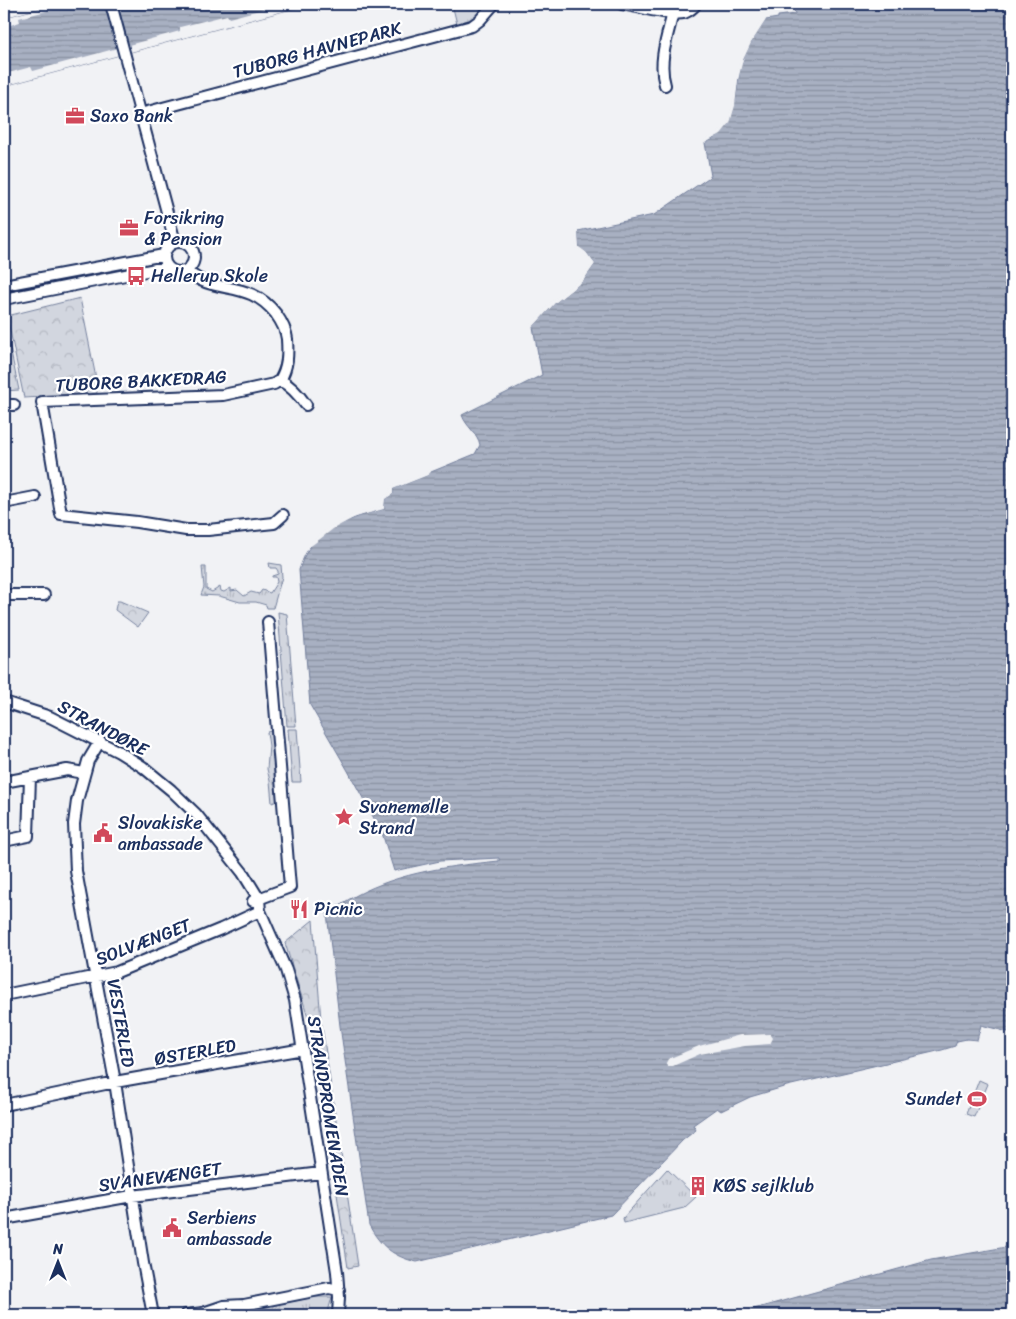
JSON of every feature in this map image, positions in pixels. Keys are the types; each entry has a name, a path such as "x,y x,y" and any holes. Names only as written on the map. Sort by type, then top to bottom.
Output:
{"street":[{"path":"111,4 175,242"},
{"name":"TUBORG HAVNEPARK","path":"140,114 472,26 494,4"},
{"path":"622,4 673,13 683,13 692,9 696,4"},
{"path":"665,85 662,74 664,48 673,13"},
{"path":"4,299 166,267 177,273 187,270 193,264 194,254 192,250 185,243 175,242 167,247 164,255 166,267"},
{"path":"4,285 164,255"},
{"path":"187,270 200,280 253,294 268,305 282,323 286,335 288,358 286,369 280,380 299,394 306,406"},
{"name":"TUBORG BAKKEDRAG","path":"280,380 274,384 223,395 42,402 61,514 137,522 186,530 208,530 274,523 283,515"},
{"path":"4,502 36,497"},
{"path":"4,595 44,595"},
{"path":"255,900 290,887 268,622"},
{"name":"STRANDØRE","path":"4,702 50,718 100,741 143,767 196,814 218,842 260,911"},
{"name":"VESTERLED","path":"100,741 88,761 77,801 74,824 74,850 77,879 97,977 153,1315"},
{"path":"4,782 67,770 84,773"},
{"path":"4,840 28,836 30,777"},
{"name":"SOLVÆNGET","path":"4,995 97,977 128,968 260,911"},
{"name":"STRANDPROMENADEN","path":"260,911 286,970 295,1000 336,1265 339,1290 337,1314"},
{"name":"ØSTERLED","path":"4,1104 303,1048"},
{"name":"SVANEVÆNGET","path":"4,1219 132,1196 321,1173"},
{"path":"186,1315 203,1313 224,1306 244,1305 329,1288 339,1290"}],"green space":[{"path":"452,4 487,4 473,18 457,24"},
{"path":"80,298 95,373 97,394 24,398 7,316"},
{"path":"4,320 19,390 4,391"},
{"path":"269,563 281,565 282,577 273,608 267,608 266,605 256,602 240,602 219,596 201,595 204,587 202,567 206,567 206,589 212,592 220,587 221,591 224,592 231,588 231,591 237,590 244,596 251,592 259,594 262,590 270,593 277,582 276,577 272,576 278,574 278,571 276,568 270,568"},
{"path":"117,601 148,613 138,627 115,610"},
{"path":"278,612 287,614 296,726 287,726"},
{"path":"288,729 297,729 301,782 292,782"},
{"path":"271,731 277,801 272,803 267,769 269,746 267,732"},
{"path":"313,920 321,1020 358,1266 348,1268 313,1033 285,943"},
{"name":"Sundet","path":"979,1080 988,1084 974,1117 966,1114"},
{"path":"667,1169 696,1197 684,1208 624,1223 623,1218"},
{"path":"316,1297 332,1297 327,1315 219,1315"}],"water":[{"path":"57,4 310,4 4,86 4,18"},
{"path":"793,4 1012,4 1012,1033 981,1025 977,1040 957,1041 955,1046 942,1050 787,1086 750,1097 721,1111 717,1108 693,1125 696,1130 683,1140 611,1215 417,1262 409,1260 388,1250 369,1225 340,1026 327,913 374,887 408,875 462,865 499,861 499,858 440,861 394,871 382,833 310,705 299,570 309,548 327,532 354,518 384,509 385,499 393,494 393,489 475,454 480,445 479,441 462,415 542,375 533,327 555,303 583,281 595,264 586,252 579,248 578,231 654,215 711,176 705,143 717,136 731,118 740,72 747,50 766,20 795,14"},
{"path":"1012,1246 1012,1315 732,1315 931,1260"}],"pier":[{"path":"57,4 74,4 19,18 20,22 4,27 4,18"},
{"path":"282,4 310,4 4,86 4,74 31,67 33,71 180,31 180,27 227,15 229,18"},
{"path":"766,20 751,43 743,60 730,123 721,134 705,143 704,141 719,133 728,122 741,59 762,21"},
{"path":"576,231 578,231 579,247 586,252 595,264 583,281 555,303 533,327 532,324 553,301 581,279 593,264 585,254 577,249"},
{"path":"430,470 431,472 428,475 393,489 393,494 385,499 384,509 355,517 333,529 311,546 310,543 331,527 353,515 382,507 383,498 390,493 391,487 427,473"},
{"path":"770,1034 773,1038 770,1044 745,1046 700,1054 673,1066 668,1066 666,1063 668,1059 699,1046 740,1035"}],"place":[{"name":"Saxo Bank","path":"75,116"},
{"name":"Forsikring & Pension","path":"129,228"},
{"name":"Hellerup Skole","path":"136,276"},
{"name":"Svanemølle Strand","path":"344,817"},
{"name":"Slovakiske ambassade","path":"103,833"},
{"name":"Picnic","path":"299,909"},
{"name":"Sundet","path":"977,1099"},
{"name":"KØS sejlklub","path":"698,1186"},
{"name":"Serbiens ambassade","path":"172,1228"}]}
